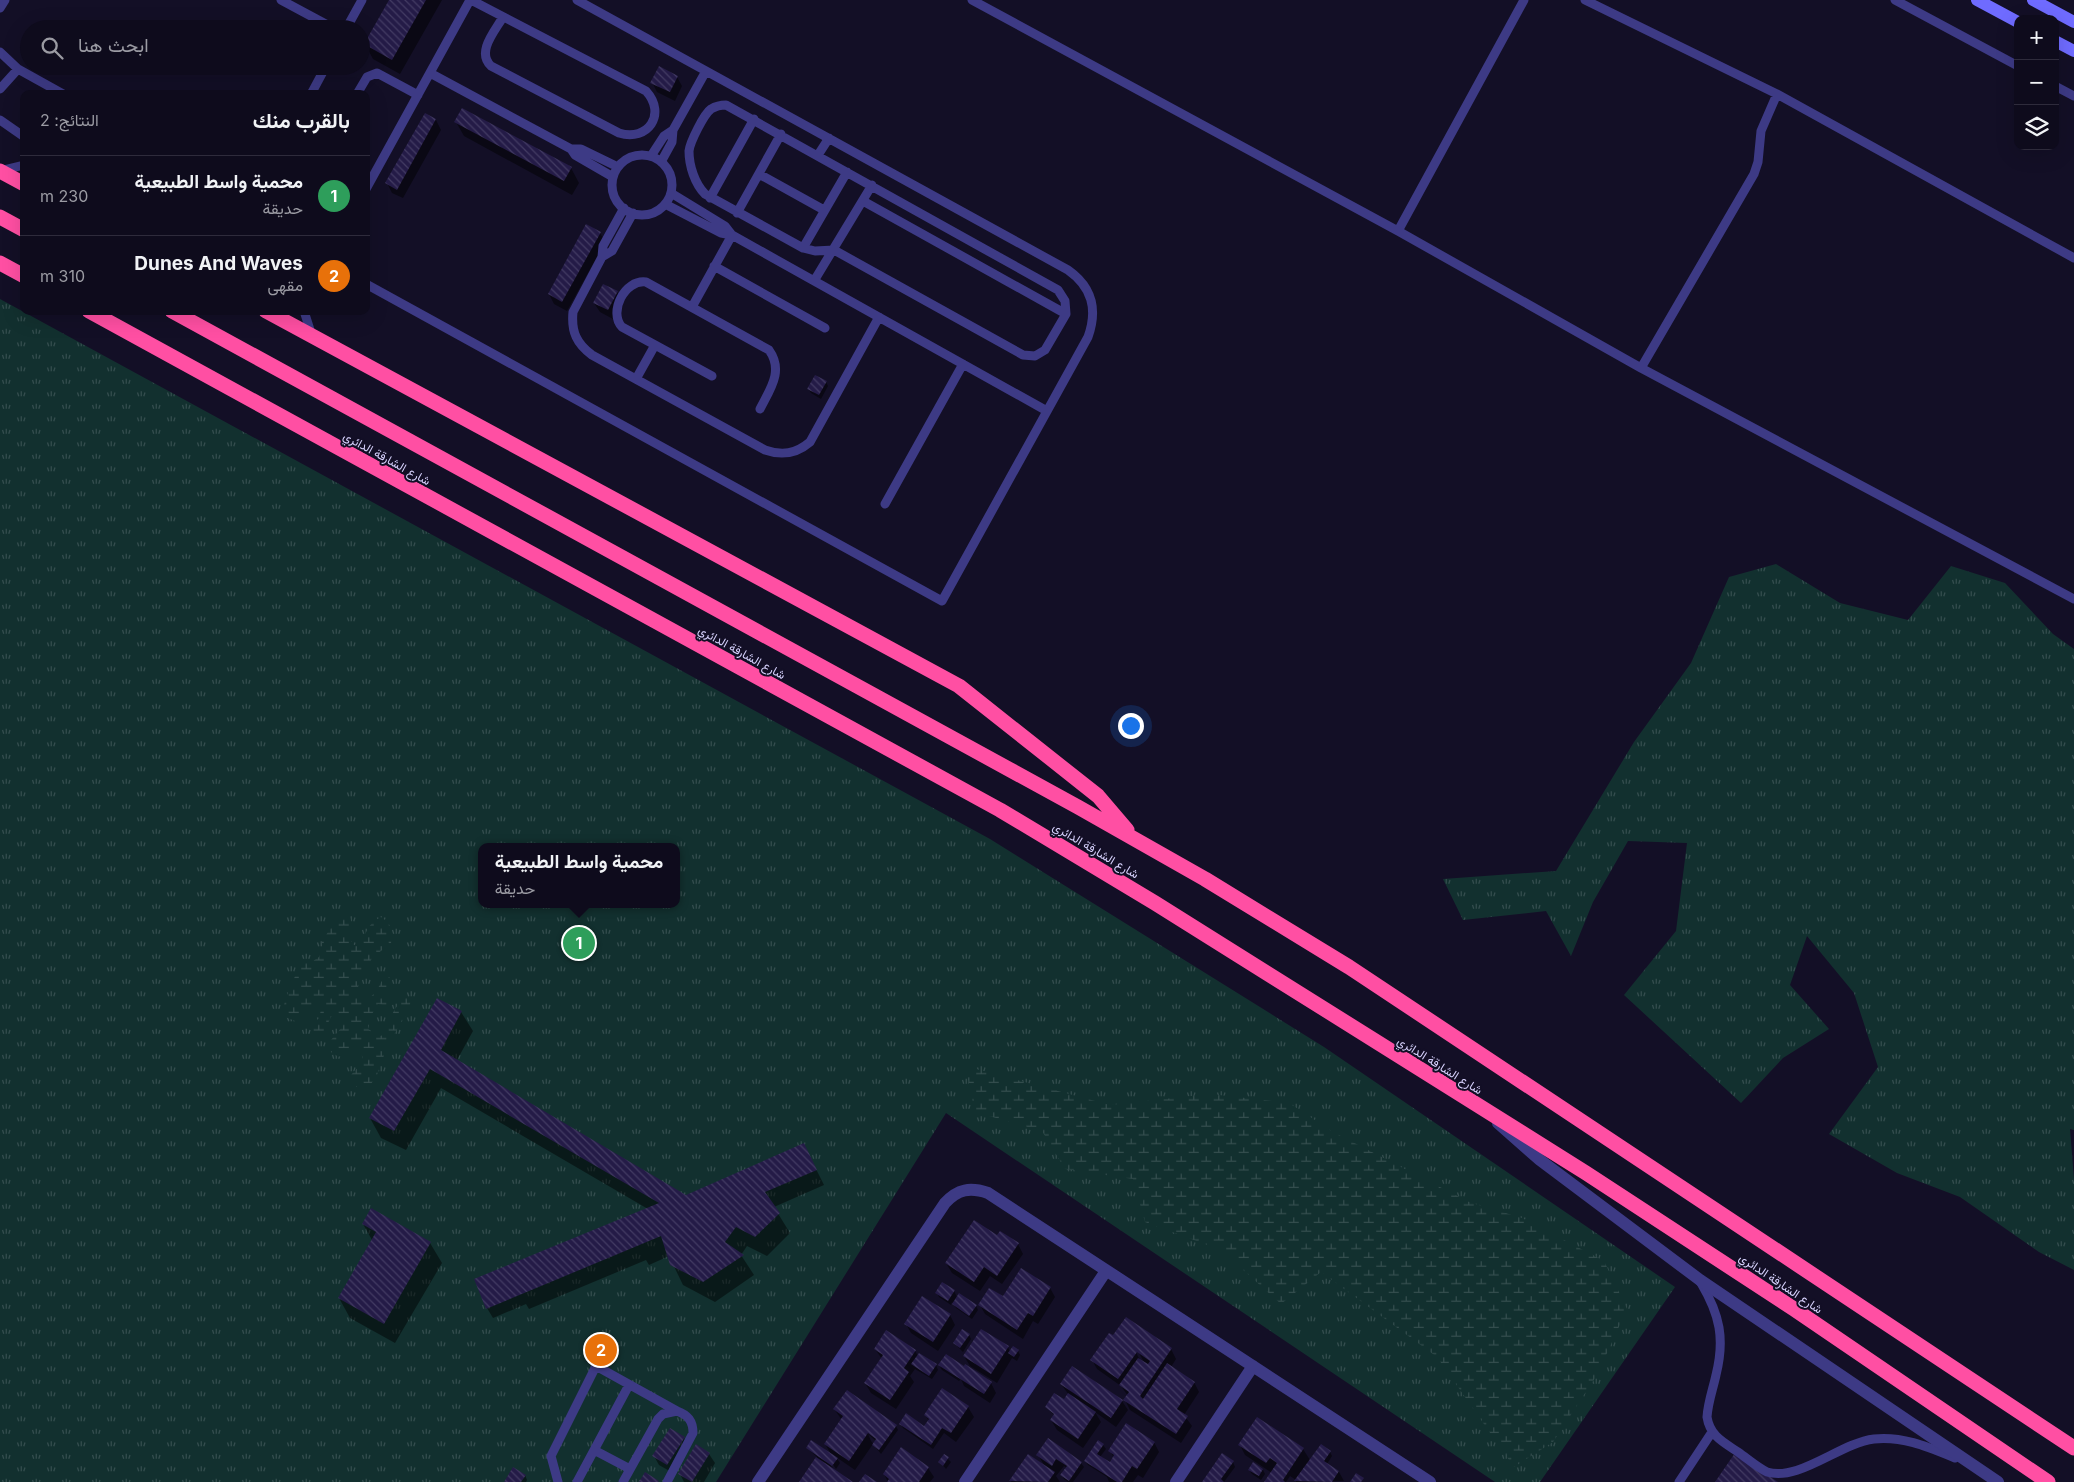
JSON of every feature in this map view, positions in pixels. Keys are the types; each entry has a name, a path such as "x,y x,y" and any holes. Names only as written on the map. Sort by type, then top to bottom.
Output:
{"highway":[{"path":"0,171 20,182"},
{"path":"0,217 20,228"},
{"path":"0,263 20,274"},
{"name":"شارع الشارقة الدائري","path":"96,315 1000,810 1148,898 1778,1298 2048,1482"},
{"name":"شارع الشارقة الدائري","path":"179,315 1132,837 1286,927 1420,1013 2074,1448"},
{"path":"273,315 958,686 1098,796 1132,837"}],"main road":[{"path":"1977,0 2014,20"},
{"path":"2033,0 2074,22"},
{"path":"2059,43 2074,51"}],"street":[{"path":"1481,1108 1540,1160 1700,1280 1998,1482"},
{"path":"758,1482 945,1203 960,1191 969,1189 988,1193 1430,1482"},
{"path":"965,1482 1106,1270"},
{"path":"1176,1482 1253,1366"}],"lane":[{"path":"0,8 5,0"},
{"path":"281,0 318,20"},
{"path":"351,20 362,0"},
{"path":"370,182 471,0 646,91 651,97 655,112 649,127 635,135 619,133 492,66 486,60 485,51 503,17"},
{"path":"370,286 942,601 1088,337 1094,312 1092,299 1087,287 1068,270 578,0"},
{"path":"972,0 1398,231 1641,368 2074,599"},
{"path":"1398,231 1524,0"},
{"path":"1585,0 1777,94 2074,258"},
{"path":"1895,0 2014,64"},
{"path":"0,52 18,69 0,89"},
{"path":"662,162 672,142 673,130 706,71"},
{"path":"360,90 367,77 377,73 418,95"},
{"path":"430,73 571,149 575,154 613,177"},
{"path":"29,75 55,90"},
{"path":"313,90 321,75"},
{"path":"2059,88 2074,96"},
{"path":"1641,368 1754,174 1758,162 1761,132 1777,94"},
{"path":"721,105 731,106 781,134 1058,290 1065,301 1066,314 1045,350 1029,357 834,250 815,251 803,248 710,198 701,190 695,179 689,152 691,142 712,109 721,105"},
{"path":"710,198 754,119"},
{"path":"0,120 20,134"},
{"path":"651,156 664,136 673,130"},
{"path":"737,213 781,134"},
{"path":"818,155 828,138"},
{"path":"571,149 581,149 618,167"},
{"path":"633,156 651,156 662,162 671,176 671,193 665,204 650,214 633,213 624,208 614,194 613,177 618,167 633,156"},
{"path":"0,171 20,165"},
{"path":"803,248 847,172"},
{"path":"759,174 824,210"},
{"path":"814,281 872,185"},
{"path":"671,193 725,226 732,235"},
{"path":"863,201 1066,314"},
{"path":"665,204 721,233 732,235 1047,411"},
{"path":"624,208 603,246 602,257 573,312 574,332 578,342 588,352 774,454 794,453 803,448 816,434 879,317"},
{"path":"602,257 612,251 633,213"},
{"path":"692,307 732,235"},
{"path":"714,266 825,328"},
{"path":"712,376 622,327 616,319 617,308 631,285 636,282 646,282 769,350 774,356 776,364 775,379 760,409"},
{"path":"305,315 312,336"},
{"path":"636,379 655,345"},
{"path":"885,504 963,364"},
{"path":"1700,1280 1716,1311 1721,1335 1720,1360 1708,1408 1708,1424 1717,1438 1767,1472 1795,1478 1857,1443 1871,1439 1886,1438 1915,1442 1972,1465"},
{"path":"558,1482 550,1456 596,1366 690,1419 693,1433 667,1482"},
{"path":"577,1482 629,1385"},
{"path":"623,1482 658,1419 663,1414 677,1411"},
{"path":"1679,1482 1712,1432"},
{"path":"594,1450 630,1469"}],"green space":[{"path":"0,299 20,310 20,315 29,315 990,839 1324,1047 1675,1287 1540,1482 1495,1482 946,1113 716,1482 0,1482"},
{"path":"1776,564 1840,603 1908,620 1951,566 2005,583 2053,634 2074,649 2074,1130 2070,1129 2074,1179 2074,1270 2039,1252 1960,1197 1897,1173 1829,1134 1878,1067 1854,993 1807,936 1790,985 1829,1029 1783,1058 1741,1103 1624,995 1676,931 1687,843 1628,841 1593,902 1571,956 1546,911 1463,920 1443,879 1556,871 1634,742 1691,663 1729,577"},
{"path":"347,913 351,922 350,939 354,945 362,946 368,929 373,922 381,917 390,925 392,931 391,943 372,958 358,987 364,1001 374,994 384,976 389,977 391,980 386,993 388,1006 378,1004 372,1014 368,1029 376,1037 384,1035 392,1014 398,1005 406,997 411,998 409,1010 388,1044 377,1075 367,1090 359,1089 353,1083 351,1075 360,1065 363,1058 360,1051 355,1050 343,1057 331,1052 329,1045 331,1040 343,1026 344,1018 340,1014 332,1015 322,1035 312,1039 313,1025 319,1018 322,1006 315,1004 307,1013 295,1021 283,1016 287,997 303,962 313,961 319,957 322,950 322,941 340,914"},
{"path":"965,1066 1110,1105 1210,1094 1289,1103 1333,1132 1469,1202 1522,1218 1604,1261 1627,1309 1597,1375 1553,1442 1514,1467 1437,1357 1321,1272 1281,1304 1221,1250 1145,1222 1133,1179 1065,1169 1042,1131 975,1112"}],"building":[{"path":"389,0 426,0 392,60 370,47 370,33"},
{"path":"659,66 678,76 670,92 650,83"},
{"path":"462,108 572,167 564,181 454,122"},
{"path":"425,113 436,119 397,190 385,183"},
{"path":"586,224 601,232 562,302 548,294"},
{"path":"603,284 618,291 608,310 593,303"},
{"path":"815,375 827,381 819,395 807,389"},
{"path":"437,998 462,1011 441,1050 686,1195 804,1143 817,1170 765,1192 780,1213 755,1237 736,1227 725,1242 744,1255 703,1282 670,1265 661,1236 486,1309 474,1279 659,1203 430,1069 394,1131 369,1118"},
{"path":"371,1208 431,1242 384,1324 338,1298 376,1232 362,1224"},
{"path":"974,1220 997,1235 1000,1231 1019,1243 997,1276 984,1267 974,1282 945,1263"},
{"path":"1021,1268 1051,1287 1033,1316 1028,1313 1017,1330 978,1305 989,1288 1003,1296"},
{"path":"942,1282 955,1290 948,1301 935,1293"},
{"path":"959,1293 977,1305 969,1316 952,1304"},
{"path":"922,1296 951,1314 933,1342 904,1324"},
{"path":"1126,1317 1172,1348 1140,1396 1143,1399 1167,1363 1195,1382 1177,1409 1188,1416 1176,1434 1123,1400 1129,1392 1119,1385 1138,1358 1148,1364 1150,1361 1137,1352 1118,1379 1090,1360 1109,1333 1113,1335"},
{"path":"962,1329 970,1334 960,1348 953,1343"},
{"path":"981,1329 1009,1346 991,1374 963,1356"},
{"path":"886,1330 916,1350 904,1368 909,1372 890,1400 864,1383 883,1355 874,1349"},
{"path":"1013,1346 1019,1350 1014,1357 1008,1353"},
{"path":"919,1353 937,1364 929,1376 911,1364"},
{"path":"946,1354 992,1382 984,1394 938,1365"},
{"path":"1072,1366 1123,1400 1111,1418 1060,1384"},
{"path":"942,1388 969,1406 951,1433 942,1428 931,1445 899,1424 906,1413 924,1426 929,1419 924,1415"},
{"path":"847,1390 897,1425 879,1450 872,1445 876,1439 868,1433 849,1461 824,1444 843,1416 833,1409"},
{"path":"1054,1393 1064,1399 1068,1393 1096,1412 1078,1439 1050,1420 1054,1414 1045,1407"},
{"path":"1257,1417 1304,1448 1283,1480 1285,1482 1264,1482 1277,1463 1270,1458 1266,1463 1238,1445"},
{"path":"1126,1423 1155,1442 1137,1469 1132,1466 1122,1482 1117,1482 1084,1461 1098,1440 1104,1444 1097,1454 1110,1462 1114,1455 1108,1451"},
{"path":"670,1428 685,1437 667,1465 652,1456"},
{"path":"1048,1438 1082,1462 1069,1481 1060,1475 1067,1466 1056,1459 1052,1466 1036,1455"},
{"path":"811,1440 838,1458 832,1466 806,1448"},
{"path":"696,1444 710,1453 692,1482 678,1474"},
{"path":"1321,1444 1331,1451 1324,1461 1339,1471 1332,1482 1294,1481"},
{"path":"901,1447 929,1467 919,1482 887,1482 889,1479 883,1474"},
{"path":"1222,1453 1234,1461 1221,1479 1224,1482 1202,1482"},
{"path":"1735,1453 1772,1478 1778,1482 1715,1482"},
{"path":"944,1454 949,1457 943,1466 938,1462"},
{"path":"1028,1454 1055,1472 1048,1482 1009,1481"},
{"path":"816,1457 837,1471 853,1482 799,1482"},
{"path":"1253,1462 1263,1469 1259,1476 1248,1470"},
{"path":"513,1467 526,1475 521,1482 504,1482"},
{"path":"645,1472 659,1481 639,1482"},
{"path":"1356,1473 1364,1478 1361,1482 1350,1482"},
{"path":"865,1474 877,1482 859,1482"}],"place":[{"name":"محمية واسط الطبيعية","path":"579,943"},
{"name":"Dunes And Waves","path":"601,1350"}]}
